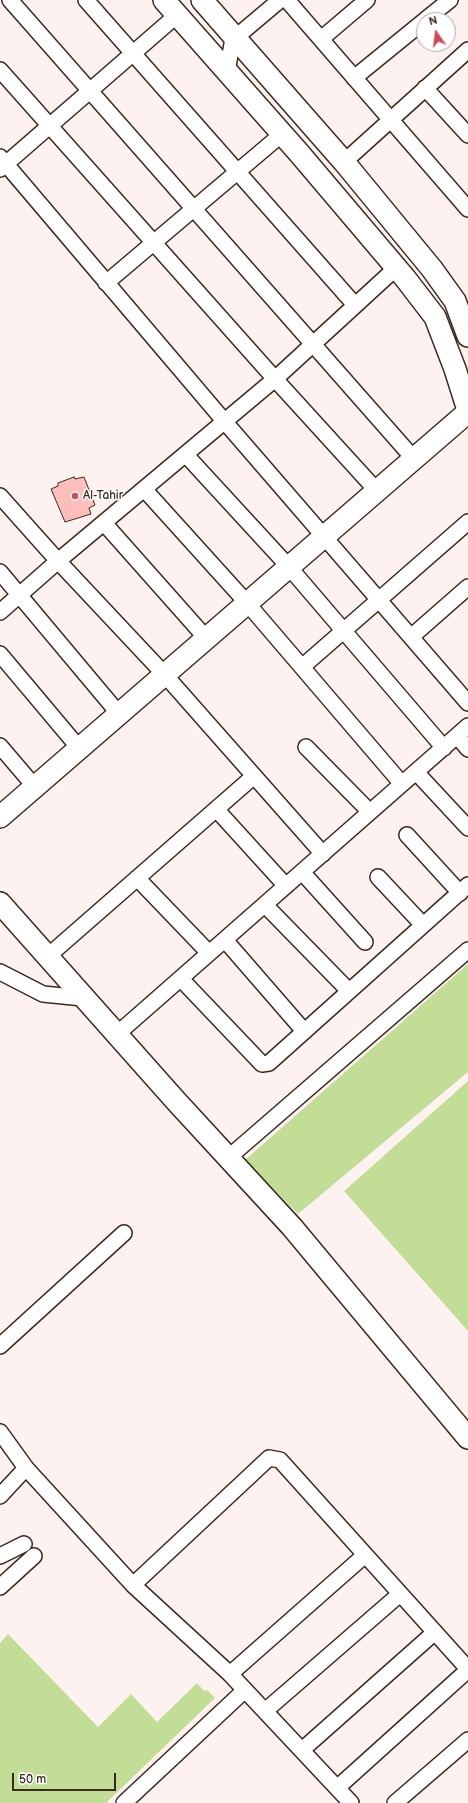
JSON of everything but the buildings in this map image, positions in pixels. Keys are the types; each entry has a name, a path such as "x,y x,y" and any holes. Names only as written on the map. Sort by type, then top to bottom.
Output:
{"street":[{"path":"10,0 312,345 414,459"},
{"path":"86,0 356,305"},
{"path":"202,0 344,162 432,269 455,301 468,336"},
{"path":"227,72 232,44 235,38 280,0"},
{"path":"287,0 468,209"},
{"path":"321,40 367,0"},
{"path":"435,12 450,0"},
{"path":"0,817 164,674 289,567 325,536 414,459 468,411 455,369 435,318 396,268 282,134 170,8 133,53 50,126 2,163 325,536 468,703"},
{"path":"354,78 416,27"},
{"path":"344,162 467,51"},
{"path":"0,70 275,379 377,491"},
{"path":"425,88 468,135"},
{"path":"106,283 282,134"},
{"path":"0,612 58,561 275,379 396,268"},
{"path":"186,454 289,567 444,748"},
{"path":"144,489 247,603 402,784"},
{"path":"0,496 58,561 164,674 323,854"},
{"path":"302,667 468,522"},
{"path":"104,523 206,638"},
{"path":"0,572 119,714"},
{"path":"411,637 468,587"},
{"path":"0,654 79,748"},
{"path":"116,1035 462,731 468,749"},
{"path":"0,746 35,787"},
{"path":"306,747 370,812"},
{"path":"416,772 468,828"},
{"path":"47,957 254,776"},
{"path":"216,809 286,886"},
{"path":"181,979 262,1064 269,1063 464,889 407,835"},
{"path":"302,872 365,942"},
{"path":"378,876 423,925"},
{"path":"137,878 209,953"},
{"path":"0,903 116,1035 292,1227 468,1438"},
{"path":"265,904 349,991"},
{"path":"225,940 304,1031"},
{"path":"228,1158 468,950"},
{"path":"0,972 43,994 83,998"},
{"path":"0,1346 124,1233"},
{"path":"0,1432 26,1468 133,1585 230,1674 351,1803"},
{"path":"133,1585 269,1458 280,1460 468,1669 337,1788"},
{"path":"0,1496 26,1468"},
{"path":"0,1556 24,1544"},
{"path":"230,1674 365,1554"},
{"path":"0,1587 34,1556"},
{"path":"265,1711 400,1594"},
{"path":"302,1750 435,1632"},
{"path":"124,1803 245,1690"},
{"path":"395,1803 468,1740"}],"green space":[{"path":"468,964 468,1072 298,1214 245,1160"},
{"path":"468,1081 468,1331 344,1191"},
{"path":"8,1634 98,1727 131,1694 157,1722 197,1683 204,1691 207,1690 215,1698 106,1803 0,1803 0,1643"}],"place":[{"name":"Al-Tahir","path":"75,496"}]}
